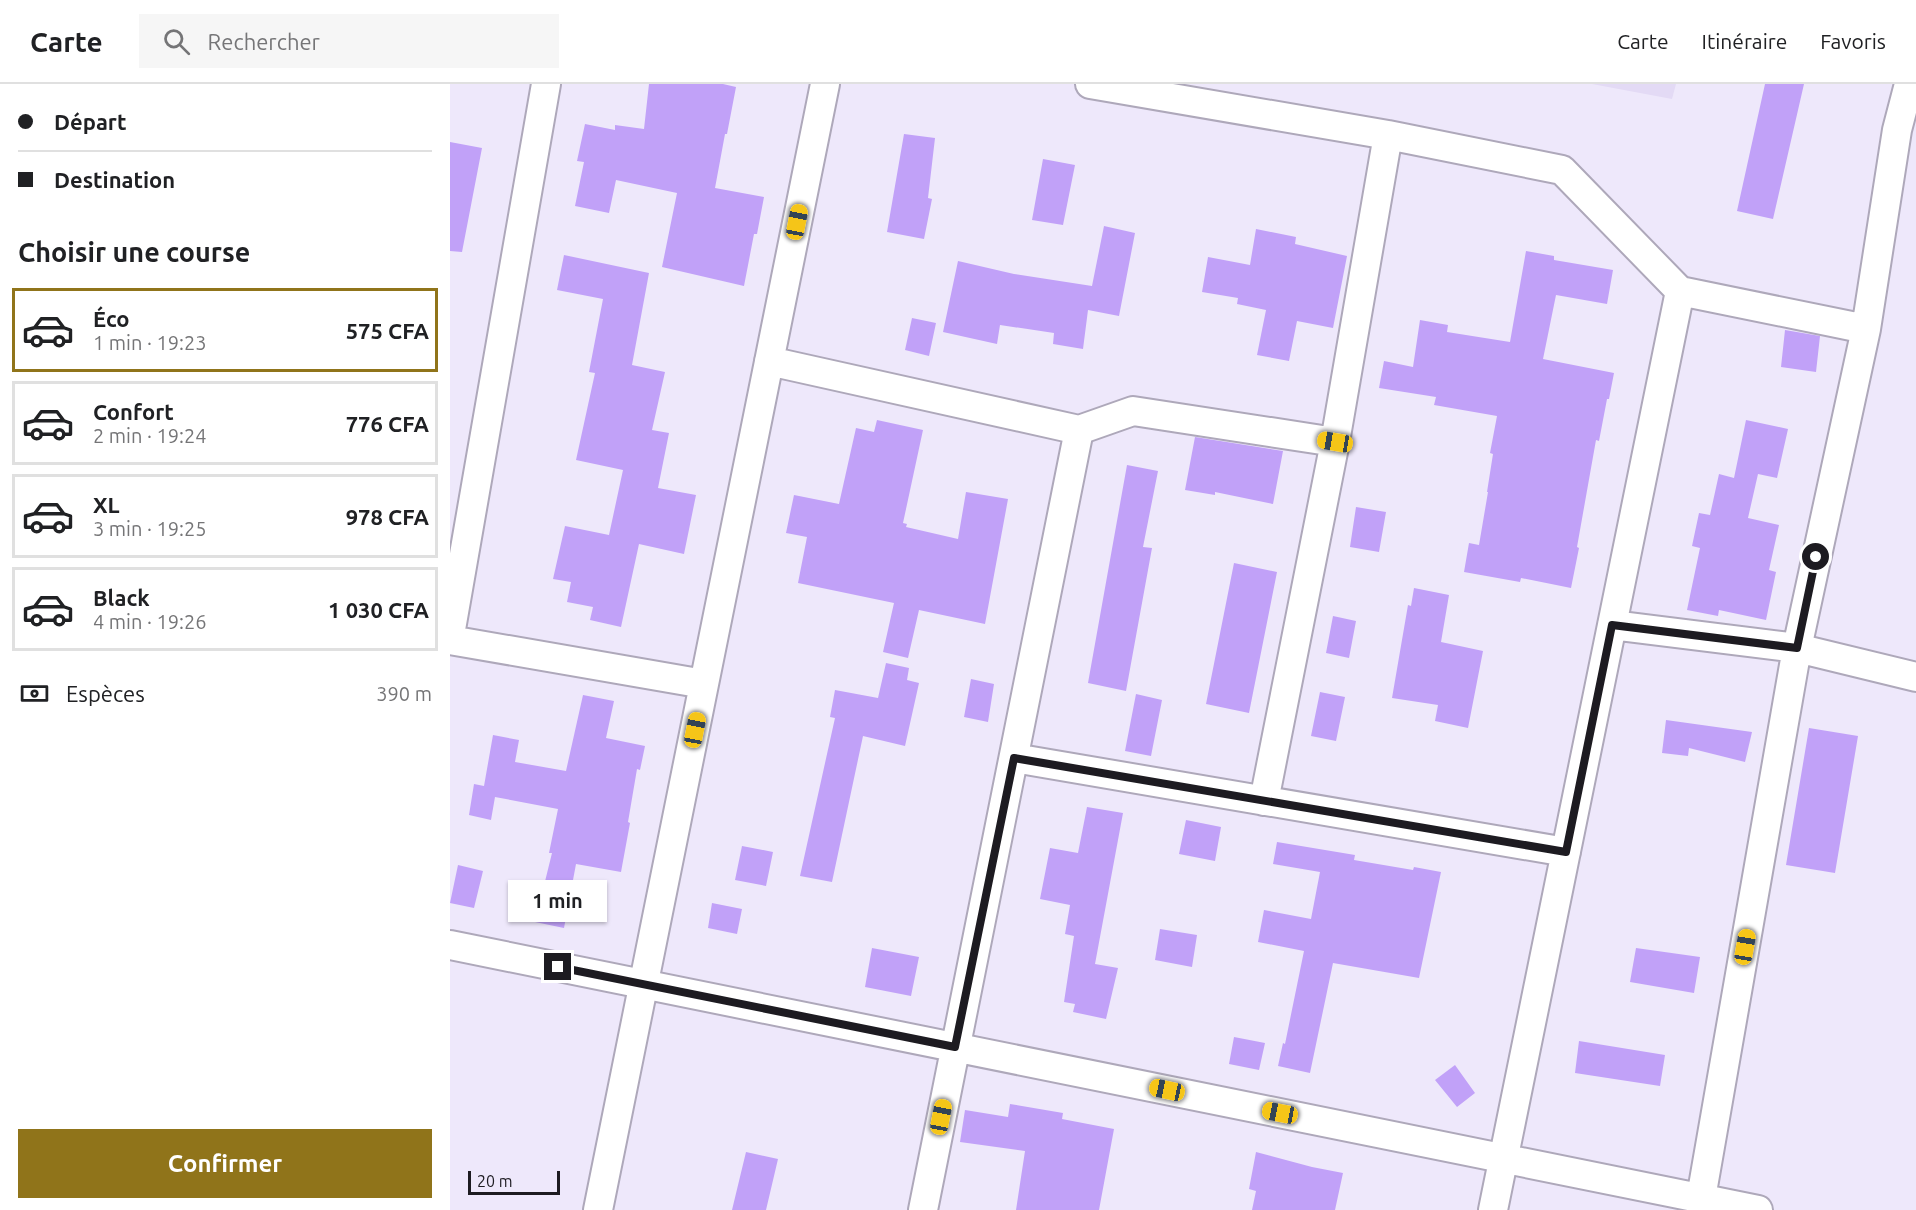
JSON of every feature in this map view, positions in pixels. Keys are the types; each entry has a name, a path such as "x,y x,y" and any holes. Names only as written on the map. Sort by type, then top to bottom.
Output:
{"street":[{"path":"546,84 450,638 704,684"},
{"path":"598,1210 825,84"},
{"path":"1090,84 1388,135 1562,170 1680,291 1866,329"},
{"path":"1701,1198 1797,648 1906,132 1909,84"},
{"path":"1264,801 1335,442 1388,135"},
{"path":"1492,1210 1680,291"},
{"path":"769,361 1079,430 1133,411 1335,442"},
{"path":"922,1210 1079,430"},
{"path":"1612,625 1797,648 1916,677"},
{"path":"1014,758 1566,852"},
{"path":"450,945 1758,1210"}],"shaded area":[{"path":"1592,84 1676,84 1672,99"}],"building":[{"path":"649,84 723,84 736,87 715,188 764,197 744,286 662,267 677,193 616,180 609,213 575,206 584,162 577,161 585,124 615,130 615,125 644,129"},
{"path":"1765,84 1804,84 1773,219 1737,211"},
{"path":"904,134 935,138 928,198 932,199 924,239 887,232"},
{"path":"450,142 482,148 462,252 450,251"},
{"path":"1043,159 1075,165 1063,225 1032,220"},
{"path":"1104,226 1135,233 1119,316 1088,310 1083,349 1053,344 1054,333 1000,325 997,344 943,332 958,261 1014,274 1092,286"},
{"path":"1256,229 1296,237 1295,244 1347,256 1333,328 1297,321 1289,361 1257,355 1266,310 1237,304 1238,298 1202,292 1208,257 1250,265"},
{"path":"1526,251 1554,256 1554,260 1613,270 1607,304 1556,295 1543,359 1614,373 1599,441 1596,440 1571,588 1521,578 1520,582 1464,572 1469,543 1479,545 1493,454 1490,453 1497,416 1434,405 1436,397 1379,388 1384,361 1413,367 1420,320 1448,325 1447,332 1510,342"},
{"path":"564,255 649,273 632,365 665,372 652,430 669,433 658,488 696,495 684,554 639,544 621,627 590,620 593,607 567,602 571,582 553,579 565,526 609,535 623,470 576,460 595,373 589,372 603,299 557,290"},
{"path":"912,318 936,323 929,356 905,350"},
{"path":"1785,330 1820,336 1816,372 1781,367"},
{"path":"877,420 923,430 903,523 907,524 906,527 958,539 966,492 1008,499 985,624 919,610 908,658 883,652 894,603 798,583 807,537 786,533 794,495 839,504 856,428 874,432"},
{"path":"1746,420 1788,429 1777,478 1758,474 1748,518 1779,525 1769,570 1776,572 1766,620 1719,610 1718,616 1687,610 1700,548 1692,546 1699,513 1710,515 1719,474 1734,478"},
{"path":"1195,437 1283,451 1273,504 1215,492 1215,495 1185,490"},
{"path":"1127,465 1158,471 1143,547 1152,548 1126,691 1088,683"},
{"path":"1356,507 1386,512 1379,552 1350,547"},
{"path":"1234,563 1277,572 1249,713 1206,704"},
{"path":"1414,588 1449,595 1441,642 1483,651 1468,728 1435,721 1438,705 1392,698 1408,605 1411,606"},
{"path":"1333,616 1356,621 1349,658 1326,653"},
{"path":"886,663 909,668 907,680 919,683 905,746 863,736 832,882 800,876 835,718 830,717 835,690 878,698"},
{"path":"971,679 994,684 988,722 964,717"},
{"path":"1320,692 1345,697 1336,741 1311,736"},
{"path":"1136,694 1162,700 1151,756 1125,751"},
{"path":"583,695 614,701 606,738 645,746 640,770 637,769 621,872 576,864 564,928 535,922 552,853 549,853 558,809 495,797 491,820 469,815 474,784 484,786 493,735 519,740 515,762 566,771"},
{"path":"1666,720 1752,732 1745,762 1689,748 1688,756 1662,753"},
{"path":"1809,728 1858,736 1835,873 1786,865"},
{"path":"1087,807 1123,813 1095,964 1118,968 1106,1019 1073,1012 1075,1004 1064,1002 1074,936 1065,934 1070,905 1040,899 1050,848 1078,853"},
{"path":"1186,820 1221,827 1215,861 1179,854"},
{"path":"1277,842 1355,855 1354,860 1413,870 1414,867 1441,872 1419,978 1333,963 1310,1073 1278,1066 1283,1043 1285,1044 1304,951 1258,942 1264,910 1311,919 1320,872 1273,864"},
{"path":"742,846 773,852 766,886 735,880"},
{"path":"458,865 483,871 474,908 450,903"},
{"path":"712,903 742,909 737,934 708,928"},
{"path":"1160,929 1197,935 1192,967 1155,960"},
{"path":"872,948 919,957 911,996 865,987"},
{"path":"1636,948 1700,957 1694,993 1630,982"},
{"path":"1234,1037 1265,1043 1259,1070 1229,1064"},
{"path":"1579,1041 1665,1055 1660,1086 1575,1073"},
{"path":"1455,1065 1475,1093 1457,1107 1435,1080"},
{"path":"1010,1104 1063,1113 1062,1119 1114,1129 1099,1210 1016,1210 1025,1151 960,1142 965,1110 1008,1117"},
{"path":"746,1152 778,1159 766,1210 732,1210"},
{"path":"1256,1152 1343,1173 1335,1210 1252,1210 1256,1191 1249,1189"}],"route":[{"path":"558,967 955,1047 1014,758 1566,852 1612,625 1797,648 1816,557"}]}
